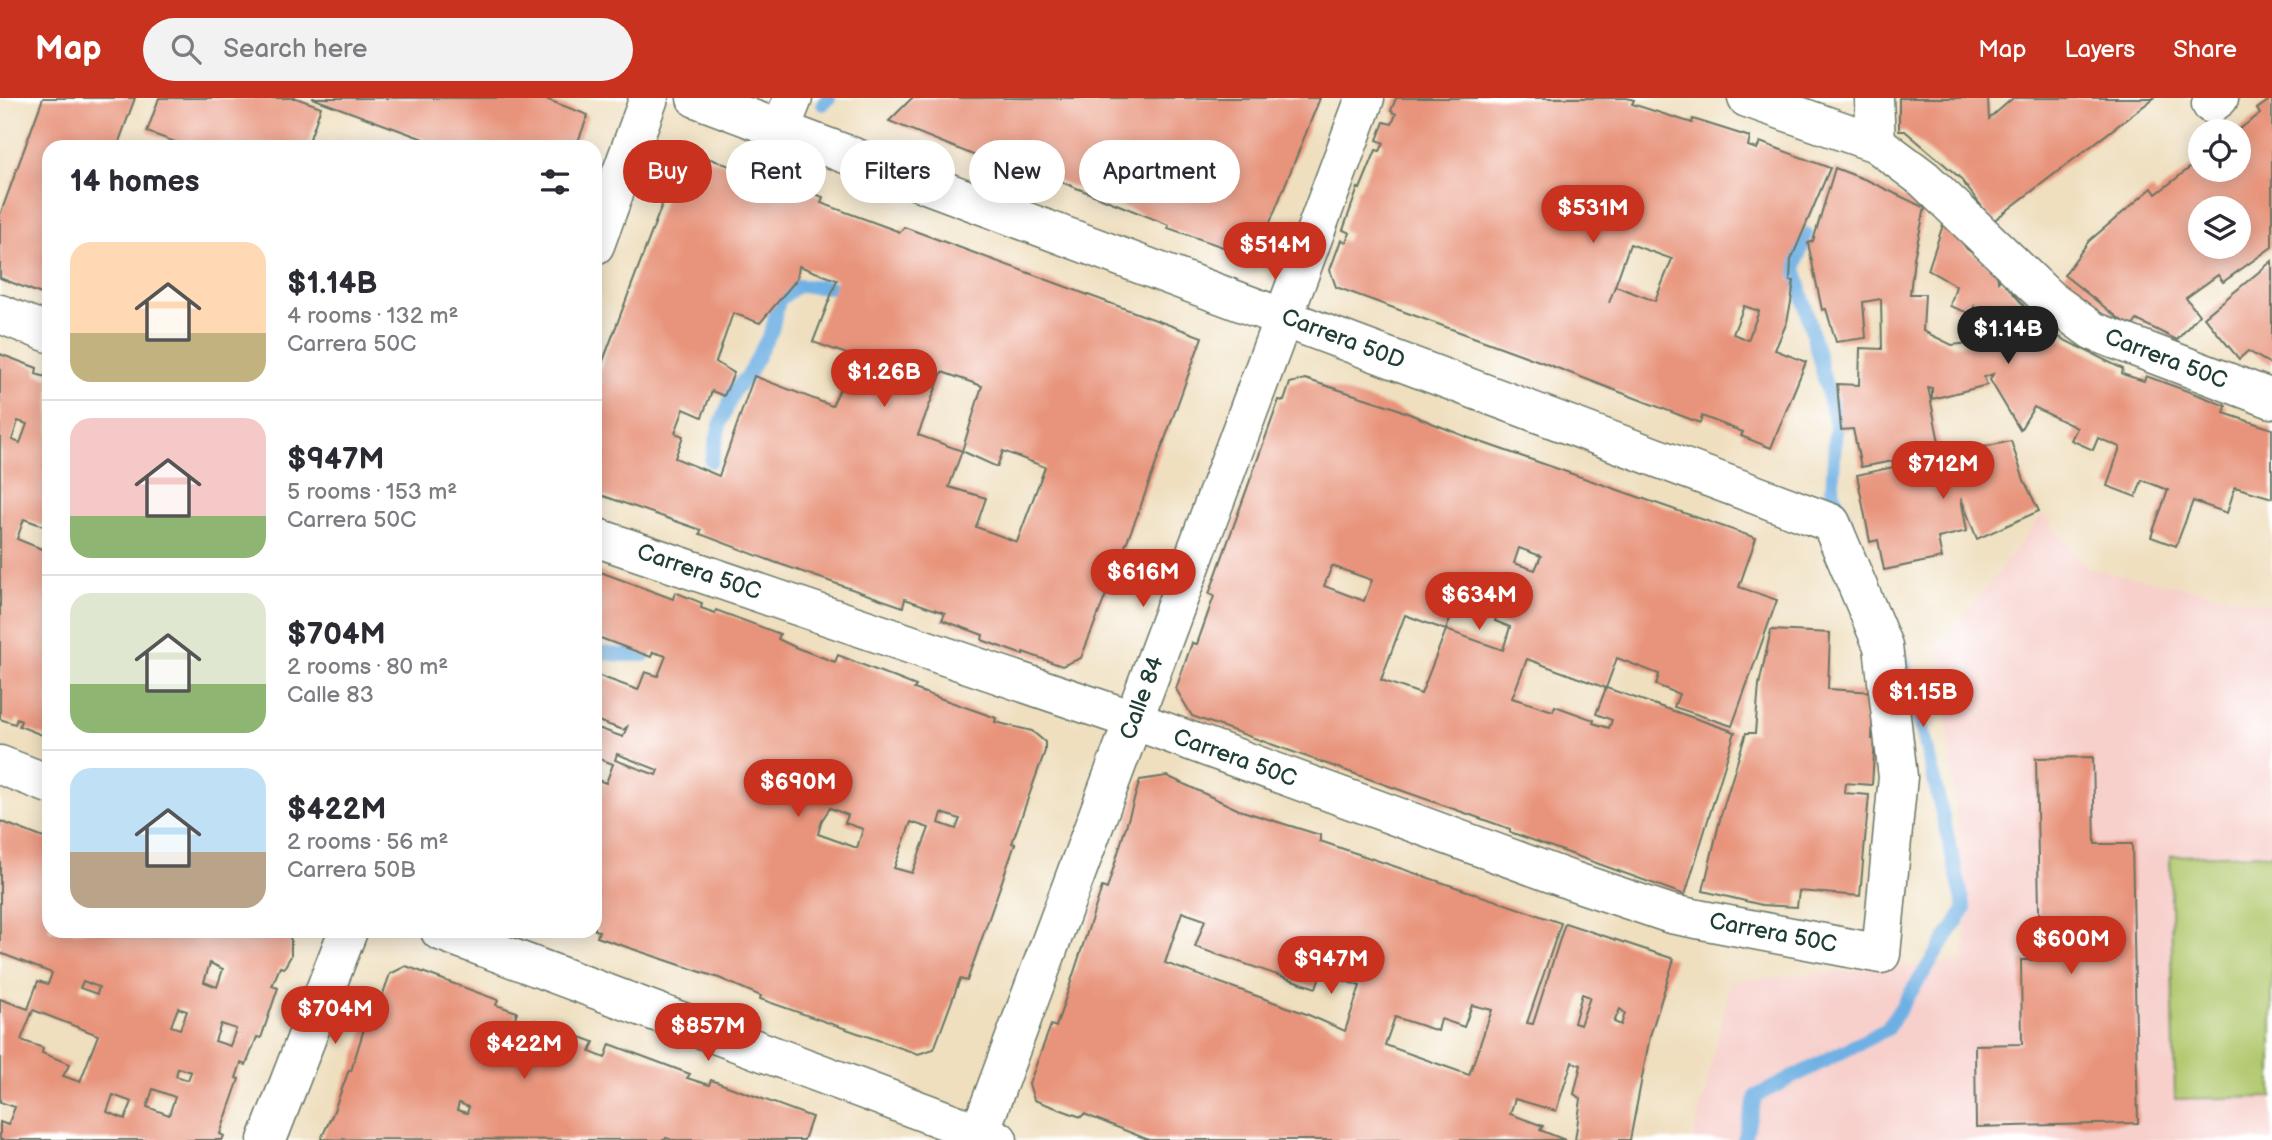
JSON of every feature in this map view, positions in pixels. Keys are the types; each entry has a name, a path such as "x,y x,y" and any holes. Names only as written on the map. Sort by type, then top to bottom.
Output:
{"street":[{"path":"602,226 649,98"},
{"name":"Carrera 50D","path":"696,98 787,115 1284,317 1831,523 1883,646 1899,777 1881,954"},
{"name":"Calle 84","path":"985,1138 1133,720 1365,98"},
{"name":"Carrera 50C","path":"1747,98 1876,143 1924,179 2049,299 2093,331 2272,399"},
{"path":"1874,98 1876,143"},
{"path":"0,314 42,330"},
{"name":"Carrera 50C","path":"602,539 1133,720 1671,914 1881,954"},
{"path":"0,765 42,781"},
{"path":"267,1140 345,938"},
{"path":"458,938 985,1138"}],"shaded area":[{"path":"2043,514 2087,568 2272,605 2272,1140 1693,1140 1731,981 1965,961 1965,909 1940,647"}],"green space":[{"path":"2272,854 2272,1097 2175,1099 2170,856"}],"building":[{"path":"43,98 135,98 120,140 42,140 42,294 0,278 0,215"},
{"path":"159,98 296,98 321,107 309,140 169,140 147,132"},
{"path":"312,98 543,98 588,115 579,140 426,140"},
{"path":"912,98 1320,98 1267,230 1254,225 1243,254 1168,228 1169,225 1114,203 1240,203 1240,140 1079,140 1079,189 1065,183 1065,140 969,140 969,153 955,148 955,140 936,140 889,121"},
{"path":"1396,98 1627,98 1634,100 1632,104 1692,123 1693,119 1750,137 1748,146 1757,149 1760,142 1830,168 1791,260 1790,281 1794,281 1791,302 1787,322 1775,350 1806,362 1771,448 1741,436 1743,432 1702,416 1700,423 1336,287 1330,270 1341,240 1346,242 1350,233 1343,230 1358,188 1360,189 1376,150 1380,151 1384,143 1377,140 1384,122 1392,124 1396,114 1391,111","holes":["1630,244 1672,259 1655,301 1615,286","1744,306 1759,311 1748,340 1733,334"]},
{"path":"1899,98 1988,98 1989,119 2013,98 2154,98 1993,221 1959,177 1905,131 1899,131"},
{"path":"2272,98 2272,247 2223,282 2218,275 2186,298 2199,315 2177,340 2137,320 2131,328 2064,275 2089,241 2152,188 2156,194 2188,169 2188,182 2251,182 2251,121 2260,114 2257,109"},
{"path":"712,160 726,165 726,203 821,203 900,232 904,227 1202,337 1137,516 1081,658 1062,666 982,640 983,635 942,620 945,613 905,599 903,607 700,534 701,530 602,495 602,364 663,203 712,203","holes":["799,266 837,280 813,342 855,357 832,406 754,376 719,476 675,458 683,436 675,433 684,409 702,417 712,391 724,396 734,373 716,362 733,313 760,323 797,279","942,372 982,386 962,451 918,435","962,451 997,467 1003,451 1045,467 1017,542 976,527 986,498 949,487"]},
{"path":"1835,168 1925,208 1914,258 1910,294 1925,294 1923,331 1952,345 1979,342 1974,307 1971,314 1950,306 1956,286 1928,270 1945,219 1967,249 1997,271 1998,282 2001,279 2029,312 2022,319 2123,369 2122,374 2144,381 2146,376 2201,396 2226,406 2224,413 2272,429 2272,498 2235,487 2227,513 2193,501 2176,546 2151,537 2168,490 2142,480 2136,497 2107,486 2120,447 2098,438 2093,450 2071,440 2077,428 2034,407 2020,430 1990,380 1993,374 1984,377 1987,385 1932,399 1932,388 1928,387 1941,452 1861,467 1853,429 1841,430 1837,384 1859,385 1860,348 1882,349 1881,299 1863,302 1866,338 1836,342 1826,309 1822,310 1808,243 1813,241"},
{"path":"2272,261 2272,365 2248,351 2239,359 2204,317"},
{"path":"0,354 37,368 36,374 42,376 42,525 24,519 17,539 42,549 42,735 19,726 21,721 17,719 15,724 0,719","holes":["18,421 27,424 20,443 12,440"]},
{"path":"1305,379 1390,406 1469,438 1756,538 1739,587 1777,600 1732,726 1674,707 1679,694 1656,685 1659,674 1617,658 1606,688 1735,732 1685,895 1510,832 1510,829 1192,716 1176,689 1192,643 1197,644 1214,596 1209,594 1279,400 1284,401 1290,383","holes":["1519,548 1541,556 1535,570 1514,563","1332,566 1372,580 1364,601 1324,586","1466,574 1506,587 1495,621 1510,627 1503,650 1446,630","1405,615 1446,630 1421,694 1381,680","1527,659 1606,688 1596,714 1612,720 1609,728 1555,706 1553,711 1512,698"]},
{"path":"2011,441 2024,480 2039,511 1977,539 1961,498 1967,531 1938,538 1942,558 1884,570 1878,540 1870,542 1857,475"},
{"path":"602,573 673,599 675,592 702,603 701,608 715,613 716,610 780,634 778,639 797,648 835,662 838,655 916,686 914,689 996,718 995,722 1032,731 1045,742 1045,751 1012,843 1015,844 967,981 960,979 934,1049 918,1054 760,999 761,996 719,978 600,938 602,782 606,783 613,764 602,760 602,730 623,737 627,727 623,730 602,722 602,677 638,690 645,672 658,676 666,656 653,652 651,657 602,639","holes":["617,754 658,770 656,775 615,760","830,808 848,815 845,823 863,829 857,848 818,834 822,820","942,813 960,819 956,829 939,823","911,822 929,828 912,873 894,868"]},
{"path":"1771,630 1830,633 1828,689 1874,692 1872,785 1845,783 1844,793 1869,795 1860,896 1799,891 1797,907 1762,905 1703,891 1721,815 1746,733 1755,733 1759,685"},
{"path":"2093,757 2095,844 2132,844 2138,1123 1976,1127 1975,1045 2022,1044 2021,960 2040,960 2036,758"},
{"path":"1167,776 1239,810 1320,835 1320,841 1561,923 1527,1023 1533,1024 1565,923 1674,959 1650,1036 1630,1140 1575,1140 1581,1099 1574,1094 1581,1065 1572,1062 1556,1111 1515,1099 1510,1114 1543,1126 1540,1130 1565,1140 1149,1140 1084,1114 1081,1117 1034,1100 1029,1084 1051,1025 1056,1027 1102,887 1107,889 1140,780","holes":["1182,912 1205,920 1195,947 1316,988 1321,973 1360,986 1345,1031 1304,1013 1165,963","1582,994 1590,997 1580,1025 1574,1023","1472,1005 1492,1010 1469,1075 1385,1045 1395,1017 1438,1031 1441,1019 1464,1027","1620,1009 1625,1013 1621,1025 1614,1022"]},
{"path":"0,821 42,837 42,938 291,940 291,956 284,968 280,967 272,986 278,988 261,1038 257,1037 246,1065 241,1063 236,1078 239,1079 220,1134 224,1136 222,1140 0,1140 0,1122 8,1125 15,1107 0,1102 0,999 28,1009 38,981 48,984 52,973 0,953","holes":["210,963 223,969 217,987 204,982","83,981 99,987 97,994 80,988","178,1008 187,1011 180,1029 171,1026","33,1010 98,1035 80,1082 63,1076 70,1064 42,1053 43,1048 21,1040","221,1024 236,1029 230,1046 215,1041","178,1068 191,1072 188,1080 176,1076","153,1089 175,1097 169,1115 147,1107","113,1095 132,1102 125,1119 107,1112"]},
{"path":"406,966 498,1000 496,1005 517,1012 513,1024 531,1031 535,1020 594,1042 590,1052 605,1058 610,1044 690,1074 687,1078 709,1085 711,1080 812,1117 804,1140 321,1139 349,1070 351,1071 367,1019 373,1022 390,974","holes":["459,1103 469,1107 467,1113 457,1110"]}],"waterway":[{"path":"823,104 829,98"},
{"path":"1806,234 1795,267 1836,424 1832,491 1846,521"},
{"path":"711,461 720,425 734,391 748,375 772,330 779,300 797,286 831,287"},
{"path":"602,653 644,655"},
{"path":"1744,1140 1756,1096 1887,1029 1965,909 1913,692 1900,653"}]}
